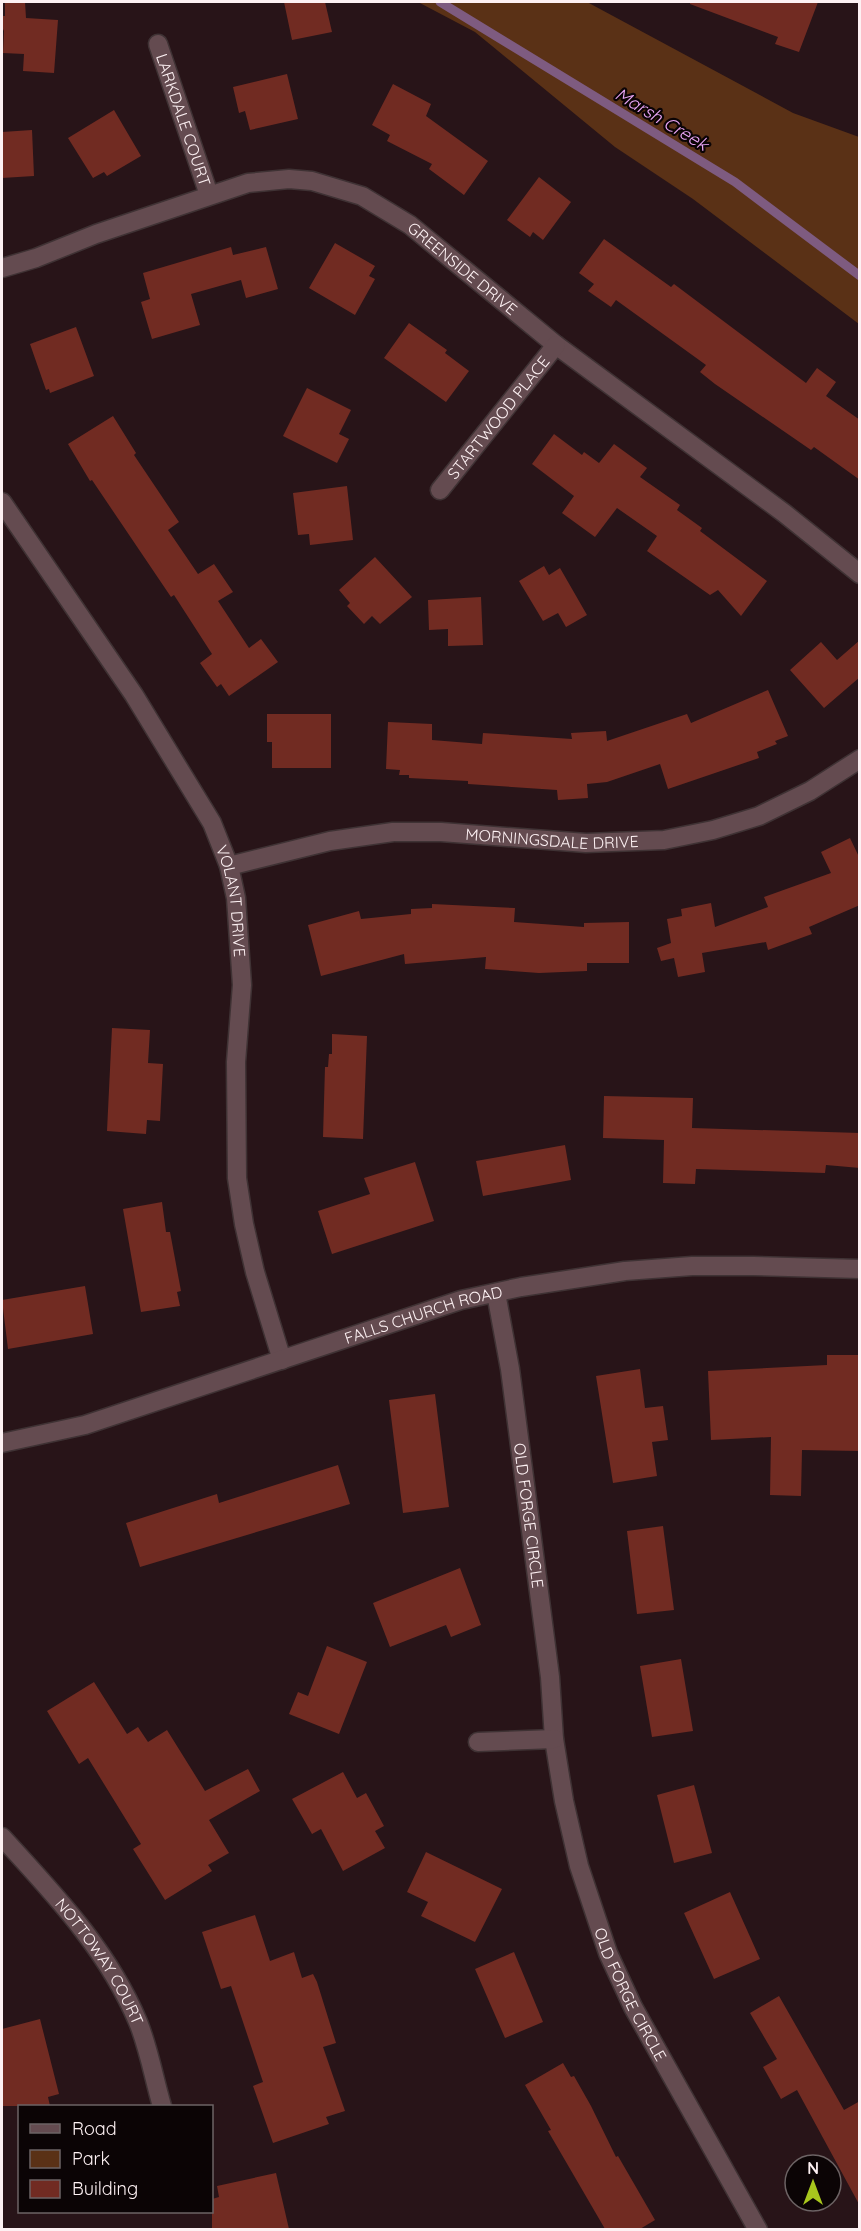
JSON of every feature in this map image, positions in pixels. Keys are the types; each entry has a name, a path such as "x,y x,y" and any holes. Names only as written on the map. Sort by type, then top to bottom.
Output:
{"street":[{"name":"LARKDALE COURT","path":"158,44 209,195"},
{"name":"GREENSIDE DRIVE","path":"2,268 248,183 289,179 312,181 362,196 410,225 556,345 784,513 860,574"},
{"name":"STARTWOOD PLACE","path":"440,490 556,345"},
{"name":"VOLANT DRIVE","path":"2,502 134,695 212,823 229,866 237,898 242,985 237,1062 237,1178 255,1272 282,1360"},
{"name":"MORNINGSDALE DRIVE","path":"229,866 330,841 393,832 441,832 586,843 664,840 713,830 759,816 810,792 860,759"},
{"name":"FALLS CHURCH ROAD","path":"2,1443 85,1425 461,1300 521,1287 625,1271 692,1266 860,1269"},
{"name":"OLD FORGE CIRCLE","path":"496,1293 510,1369 550,1677 554,1739 564,1801 579,1866 608,1953 633,2007 758,2229"},
{"path":"478,1742 554,1739"},
{"name":"NOTTOWAY COURT","path":"2,1837 100,1950 138,2022 162,2105"}],"green space":[{"path":"418,2 587,2 793,113 859,137 859,324 693,199 615,147 475,32"}],"building":[{"path":"5,2 25,2 26,18 58,20 54,73 23,71 24,54 3,53 2,16 5,16"},
{"path":"284,2 325,2 332,32 292,40"},
{"path":"690,2 818,2 799,52 775,44 778,37 690,4"},
{"path":"287,74 298,119 250,130 245,111 239,113 233,87"},
{"path":"393,84 431,104 426,116 488,161 464,195 429,169 432,164 387,141 390,135 372,125"},
{"path":"114,110 141,156 107,176 104,172 93,178 68,138"},
{"path":"32,130 34,176 2,178 2,132"},
{"path":"539,177 571,202 543,240 533,232 530,237 507,220"},
{"path":"604,239 671,287 674,284 806,383 817,368 836,382 826,396 860,420 860,480 814,447 811,450 715,384 700,372 706,365 616,300 611,307 588,291 594,284 579,273"},
{"path":"335,243 375,266 369,276 375,279 355,315 309,288"},
{"path":"231,247 233,255 266,247 278,289 246,298 241,280 191,294 200,325 152,339 141,302 150,299 143,273"},
{"path":"409,323 447,350 445,353 469,371 446,402 384,358"},
{"path":"76,327 94,376 50,393 49,389 46,390 30,344"},
{"path":"307,388 351,410 339,434 349,439 337,463 283,436"},
{"path":"113,416 136,453 134,455 179,522 168,530 198,574 214,564 233,592 218,601 249,648 261,639 278,662 229,696 221,684 217,687 200,663 212,654 174,595 171,597 92,480 90,481 68,444"},
{"path":"554,434 582,455 584,452 599,463 614,444 647,468 640,477 680,505 677,510 702,528 700,531 767,581 741,616 718,590 710,595 647,551 657,536 617,508 595,537 562,513 574,496 532,464"},
{"path":"347,486 353,540 310,545 309,534 298,535 293,493"},
{"path":"375,557 412,597 380,624 372,616 364,624 347,606 350,603 339,590"},
{"path":"544,566 549,575 560,568 587,615 566,627 558,613 543,621 519,581"},
{"path":"481,597 483,645 448,646 448,629 429,630 428,600"},
{"path":"860,640 860,677 824,708 790,670 821,642 837,660"},
{"path":"768,690 788,736 775,741 777,744 757,752 759,758 668,789 660,764 607,782 587,784 588,798 558,800 557,790 409,778 409,775 399,775 400,770 386,769 388,722 432,724 432,740 482,744 483,733 572,739 571,733 606,731 607,741 687,714 691,723"},
{"path":"267,714 331,714 331,768 272,768 272,742 267,742"},
{"path":"850,838 860,859 860,905 809,927 812,934 768,950 766,942 702,953 705,972 678,977 674,958 661,961 657,948 671,943 667,919 682,916 681,909 711,903 715,927 768,907 764,897 831,873 821,852"},
{"path":"432,904 515,908 514,922 584,927 584,923 629,922 629,963 587,963 587,971 539,973 485,969 486,957 405,964 404,954 321,976 308,925 359,911 361,919 411,914 411,909 432,908"},
{"path":"112,1028 150,1030 148,1063 163,1064 160,1121 147,1120 146,1134 107,1131"},
{"path":"332,1034 367,1036 363,1139 323,1137 325,1067 328,1067 329,1054 332,1054"},
{"path":"604,1096 693,1098 692,1128 860,1133 860,1168 826,1165 825,1173 696,1169 695,1184 663,1183 664,1140 603,1138"},
{"path":"565,1145 571,1180 483,1196 476,1161"},
{"path":"415,1162 434,1221 332,1254 318,1211 370,1194 364,1178"},
{"path":"162,1202 166,1232 170,1232 181,1291 177,1292 180,1306 141,1312 123,1209"},
{"path":"85,1286 93,1334 8,1349 2,1300"},
{"path":"827,1355 860,1355 860,1451 802,1450 801,1496 770,1495 771,1437 711,1440 708,1371 827,1365"},
{"path":"640,1369 645,1408 663,1406 668,1440 652,1442 657,1476 613,1483 596,1376"},
{"path":"435,1394 449,1507 403,1513 389,1400"},
{"path":"338,1465 350,1504 140,1567 126,1523 217,1494 219,1503"},
{"path":"663,1526 674,1610 637,1614 627,1531"},
{"path":"460,1568 481,1625 451,1637 446,1625 390,1647 373,1603"},
{"path":"327,1646 367,1662 339,1734 289,1714 298,1692 308,1696"},
{"path":"681,1659 693,1731 652,1737 640,1666"},
{"path":"94,1682 127,1734 138,1727 148,1742 167,1730 205,1791 248,1769 260,1791 209,1820 229,1853 208,1865 212,1871 165,1900 133,1849 141,1844 88,1758 79,1764 47,1711"},
{"path":"343,1772 357,1798 366,1793 384,1826 375,1831 385,1848 343,1871 321,1829 312,1834 292,1799"},
{"path":"694,1785 712,1853 674,1863 657,1795"},
{"path":"426,1852 502,1889 475,1942 421,1916 428,1902 407,1892"},
{"path":"730,1892 760,1959 714,1979 684,1913"},
{"path":"255,1915 270,1961 294,1952 302,1978 313,1974 317,1982 336,2043 323,2047 345,2111 326,2117 329,2124 273,2143 253,2086 263,2082 231,1986 221,1989 202,1932"},
{"path":"514,1952 543,2022 505,2038 475,1969"},
{"path":"779,1996 844,2110 860,2101 860,2206 843,2175 843,2153 831,2153 797,2090 781,2099 763,2067 777,2059 750,2013"},
{"path":"40,2019 59,2094 48,2097 50,2105 2,2106 2,2029"},
{"path":"563,2063 571,2077 574,2076 616,2157 618,2156 655,2220 640,2229 605,2229 548,2131 551,2130 525,2085"},
{"path":"276,2173 289,2229 212,2229 213,2199 219,2197 217,2186"}],"waterway":[{"name":"Marsh Creek","path":"440,2 735,182 860,276"}]}
